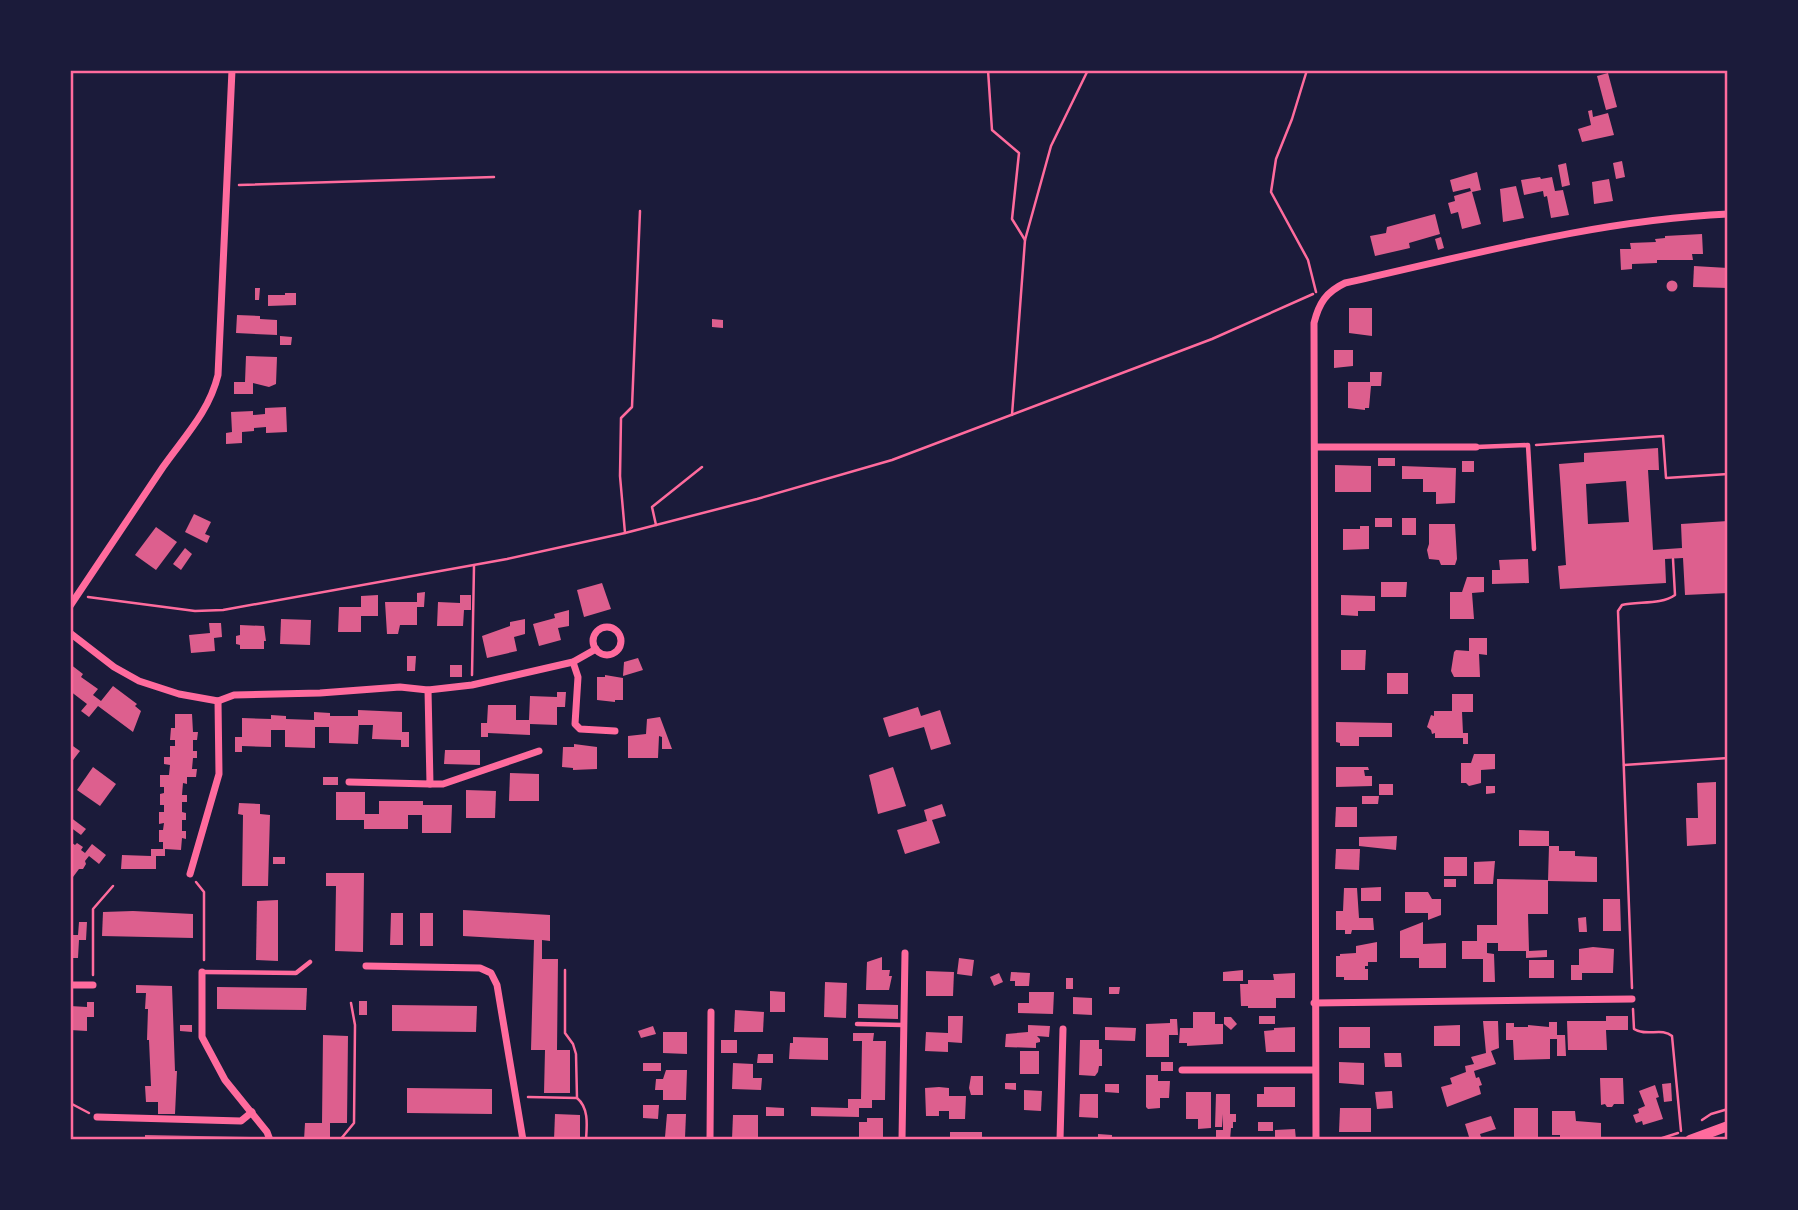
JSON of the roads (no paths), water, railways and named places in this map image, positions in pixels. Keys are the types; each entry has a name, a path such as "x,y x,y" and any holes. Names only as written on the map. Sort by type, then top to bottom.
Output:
{"street":[{"path":"70,606 165,465 205,412 214,395 218,375 232,70"},
{"path":"1316,1140 1314,323 1318,309 1324,297 1345,283 1505,247 1643,220 1728,214"},
{"path":"1315,447 1476,447"},
{"path":"70,633 114,667 139,681 179,694 218,701 234,695 320,693 400,687 428,690 472,685 573,662 596,649"},
{"path":"573,662 578,677 575,724 580,729 615,731"},
{"path":"428,690 430,784"},
{"path":"190,874 219,774 218,701"},
{"path":"349,782 443,784 539,751"},
{"path":"902,1140 905,953"},
{"path":"366,966 480,968 491,973 497,985 523,1140"},
{"path":"202,972 202,1037 225,1080 252,1112 270,1140"},
{"path":"70,985 93,985"},
{"path":"1314,1003 1632,999"},
{"path":"710,1140 711,1012"},
{"path":"1060,1140 1063,1029"},
{"path":"1182,1070 1315,1070"},
{"path":"97,1117 241,1121 252,1112"},
{"path":"1690,1140 1728,1126"}],"lane":[{"path":"1476,447 1528,445 1534,549"},
{"path":"202,972 296,973 310,962"},
{"path":"857,1024 904,1025"}]}
